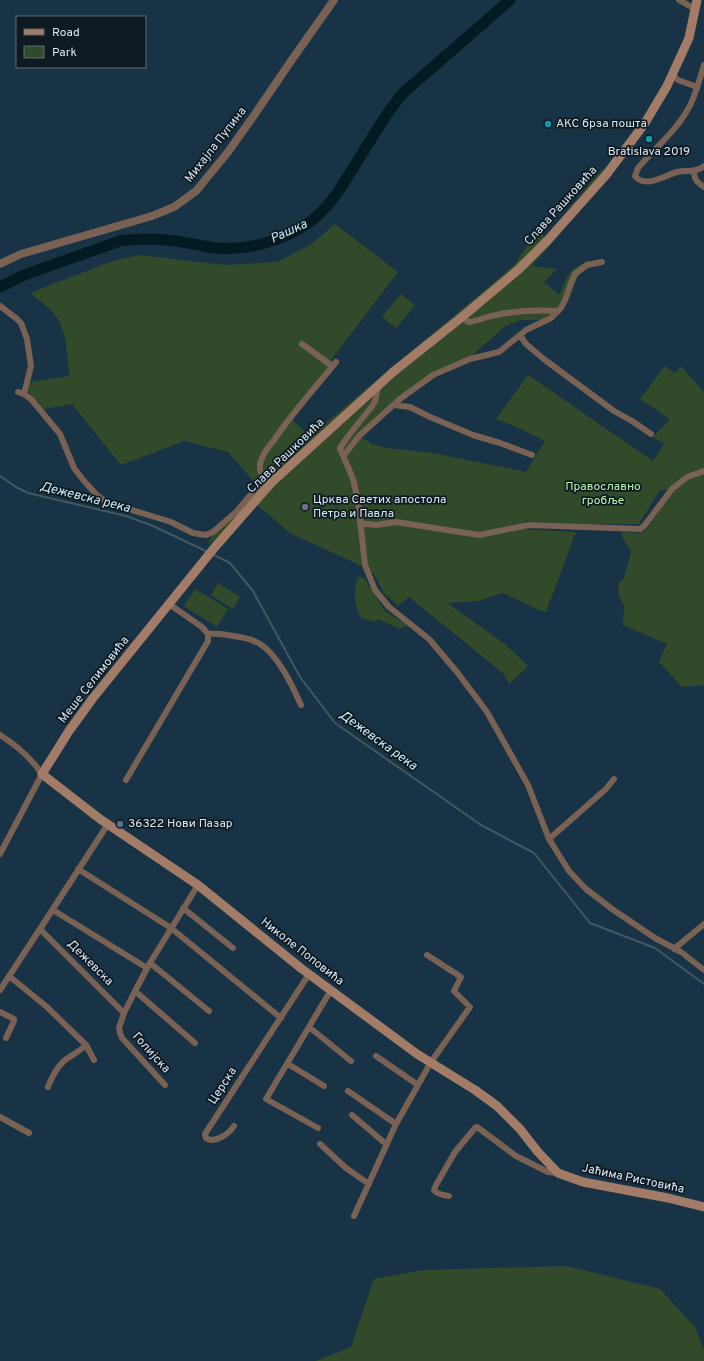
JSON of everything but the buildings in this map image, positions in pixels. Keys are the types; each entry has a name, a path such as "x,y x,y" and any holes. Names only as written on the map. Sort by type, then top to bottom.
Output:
{"main road":[{"name":"Слава Рашковића","path":"198,567 268,481 415,353 462,317 525,264 606,174 645,123 663,94 689,38 697,0"},
{"name":"Меше Селимовића","path":"42,774 69,731 93,698 198,567"},
{"name":"Николе Поповића","path":"42,774 108,824 198,885 309,974 431,1062"},
{"name":"Јаћима Ристовића","path":"431,1062 497,1106 520,1129 538,1152 558,1173 583,1182 668,1198 704,1207"}],"street":[{"name":"Михајла Пупина","path":"0,264 21,254 152,216 174,207 196,191 228,152 334,0"},
{"path":"679,0 695,10"},
{"path":"704,65 692,102 686,113 638,168 636,176 640,180 653,181 676,173 691,172 704,166"},
{"path":"673,74 678,80 697,87"},
{"path":"691,172 696,182 704,187"},
{"path":"344,455 359,436 405,394 437,372 470,359 499,352 531,327 550,319 558,311 565,300 570,283 575,274 587,265 602,262"},
{"name":"Слава Рашковића","path":"0,306 17,318 21,323 27,339 31,366 30,374 21,393 31,399 60,434 74,468 84,482 101,499 110,503 172,522 193,533 206,535 213,532 236,512 268,481 261,473 260,468 263,456 289,419 334,364 302,344"},
{"path":"462,317 468,322 471,322 506,313 558,311"},
{"path":"520,335 526,344 545,360 614,411 632,421 650,434"},
{"path":"378,386 373,405 348,435 340,448 353,479 358,501 365,565 375,590 389,607 429,639 457,672 487,712 528,785 549,840 570,871 586,889 655,938 704,970"},
{"path":"394,405 410,407 474,436 532,454"},
{"path":"360,523 376,525 396,522 480,535 529,525 640,529 644,526 672,489 687,477 704,471"},
{"path":"126,780 208,641 208,634 202,627 169,604"},
{"path":"208,634 215,633 249,639 266,648 275,658 294,689 301,705"},
{"path":"0,735 12,742 27,756 42,774"},
{"name":"Меше Селимовића","path":"0,854 42,774"},
{"path":"549,840 606,789 614,779"},
{"path":"0,990 108,824"},
{"path":"78,869 171,928 281,1018"},
{"name":"Голијска","path":"166,1085 120,1033 120,1028 124,1013 135,991 171,928 198,885"},
{"path":"183,908 233,948"},
{"name":"Дежевска","path":"53,910 149,966"},
{"path":"674,949 704,924"},
{"name":"Дежевска","path":"40,929 124,1013"},
{"path":"354,1216 396,1124 431,1062 470,1007 454,991 461,977 427,955"},
{"path":"149,966 209,1011"},
{"name":"Церска","path":"234,1126 225,1134 213,1141 209,1141 206,1138 205,1134 309,974"},
{"path":"9,976 48,1007 86,1045 94,1060"},
{"path":"318,1128 266,1099 331,990"},
{"path":"135,991 195,1043"},
{"path":"0,1012 14,1019 6,1038"},
{"path":"309,1027 351,1061"},
{"path":"48,1087 53,1074 59,1066 86,1045"},
{"path":"376,1056 418,1085"},
{"path":"288,1064 324,1086"},
{"path":"348,1091 396,1124"},
{"path":"352,1115 386,1144"},
{"path":"0,1117 29,1133"},
{"name":"Јаћима Ристовића","path":"449,1196 435,1192 434,1190 436,1185 455,1152 475,1128 478,1127 516,1156 548,1172 558,1173"},
{"path":"320,1144 346,1168 369,1184"}],"green space":[{"name":"Православно гробље","path":"602,169 612,174 532,266 557,269 544,282 559,295 568,275 574,268 589,260 592,266 579,274 569,299 558,316 548,324 544,320 521,320 505,326 466,361 437,372 359,436 372,444 386,448 433,453 526,472 545,441 496,419 528,375 653,461 664,444 653,437 670,419 640,399 665,366 675,373 681,366 704,392 704,471 672,489 659,491 639,524 575,524 525,521 522,529 576,532 546,612 503,593 478,601 447,603 505,644 528,666 509,684 504,674 409,597 398,606 384,593 374,574 366,568 290,533 257,505 208,545 213,532 258,486 228,452 184,441 121,465 72,404 44,409 27,390 30,382 70,376 62,327 49,309 30,293 110,262 139,255 225,265 277,262 310,245 335,224 398,272 331,360 337,364 292,420 310,436 504,274 514,265 538,231 545,237"},
{"path":"401,294 415,305 396,328 382,317"},
{"path":"704,473 704,685 682,687 659,662 667,644 623,625 624,606 619,597 618,584 624,578 631,551 622,537 622,532 637,533 645,531 673,491 686,480"},
{"path":"358,577 364,578 385,611 407,625 400,629 378,619 375,622 361,618 355,598 355,587"},
{"path":"218,583 240,597 233,609 211,595"},
{"path":"195,589 228,609 217,627 184,606"},
{"path":"567,1266 660,1289 695,1327 704,1350 704,1361 316,1361 351,1347 374,1279 423,1270"}],"waterway":[{"name":"Рашка","path":"0,287 24,275 120,241 154,239 178,241 217,248 242,248 278,239 301,228 326,208 338,192 387,114 402,94 510,0"},
{"name":"Дежевска река","path":"0,476 28,493 126,516 153,526 208,552"},
{"name":"Дежевска река","path":"212,554 230,563 253,591 300,677 335,723 481,825 534,853 590,923 655,948 704,984"}],"place":[{"name":"АКС брза пошта","path":"548,124"},
{"name":"Bratislava 2019","path":"649,139"},
{"name":"Црква Светих апостола Петра и Павла","path":"305,507"},
{"name":"36322 Нови Пазар","path":"120,824"}]}
